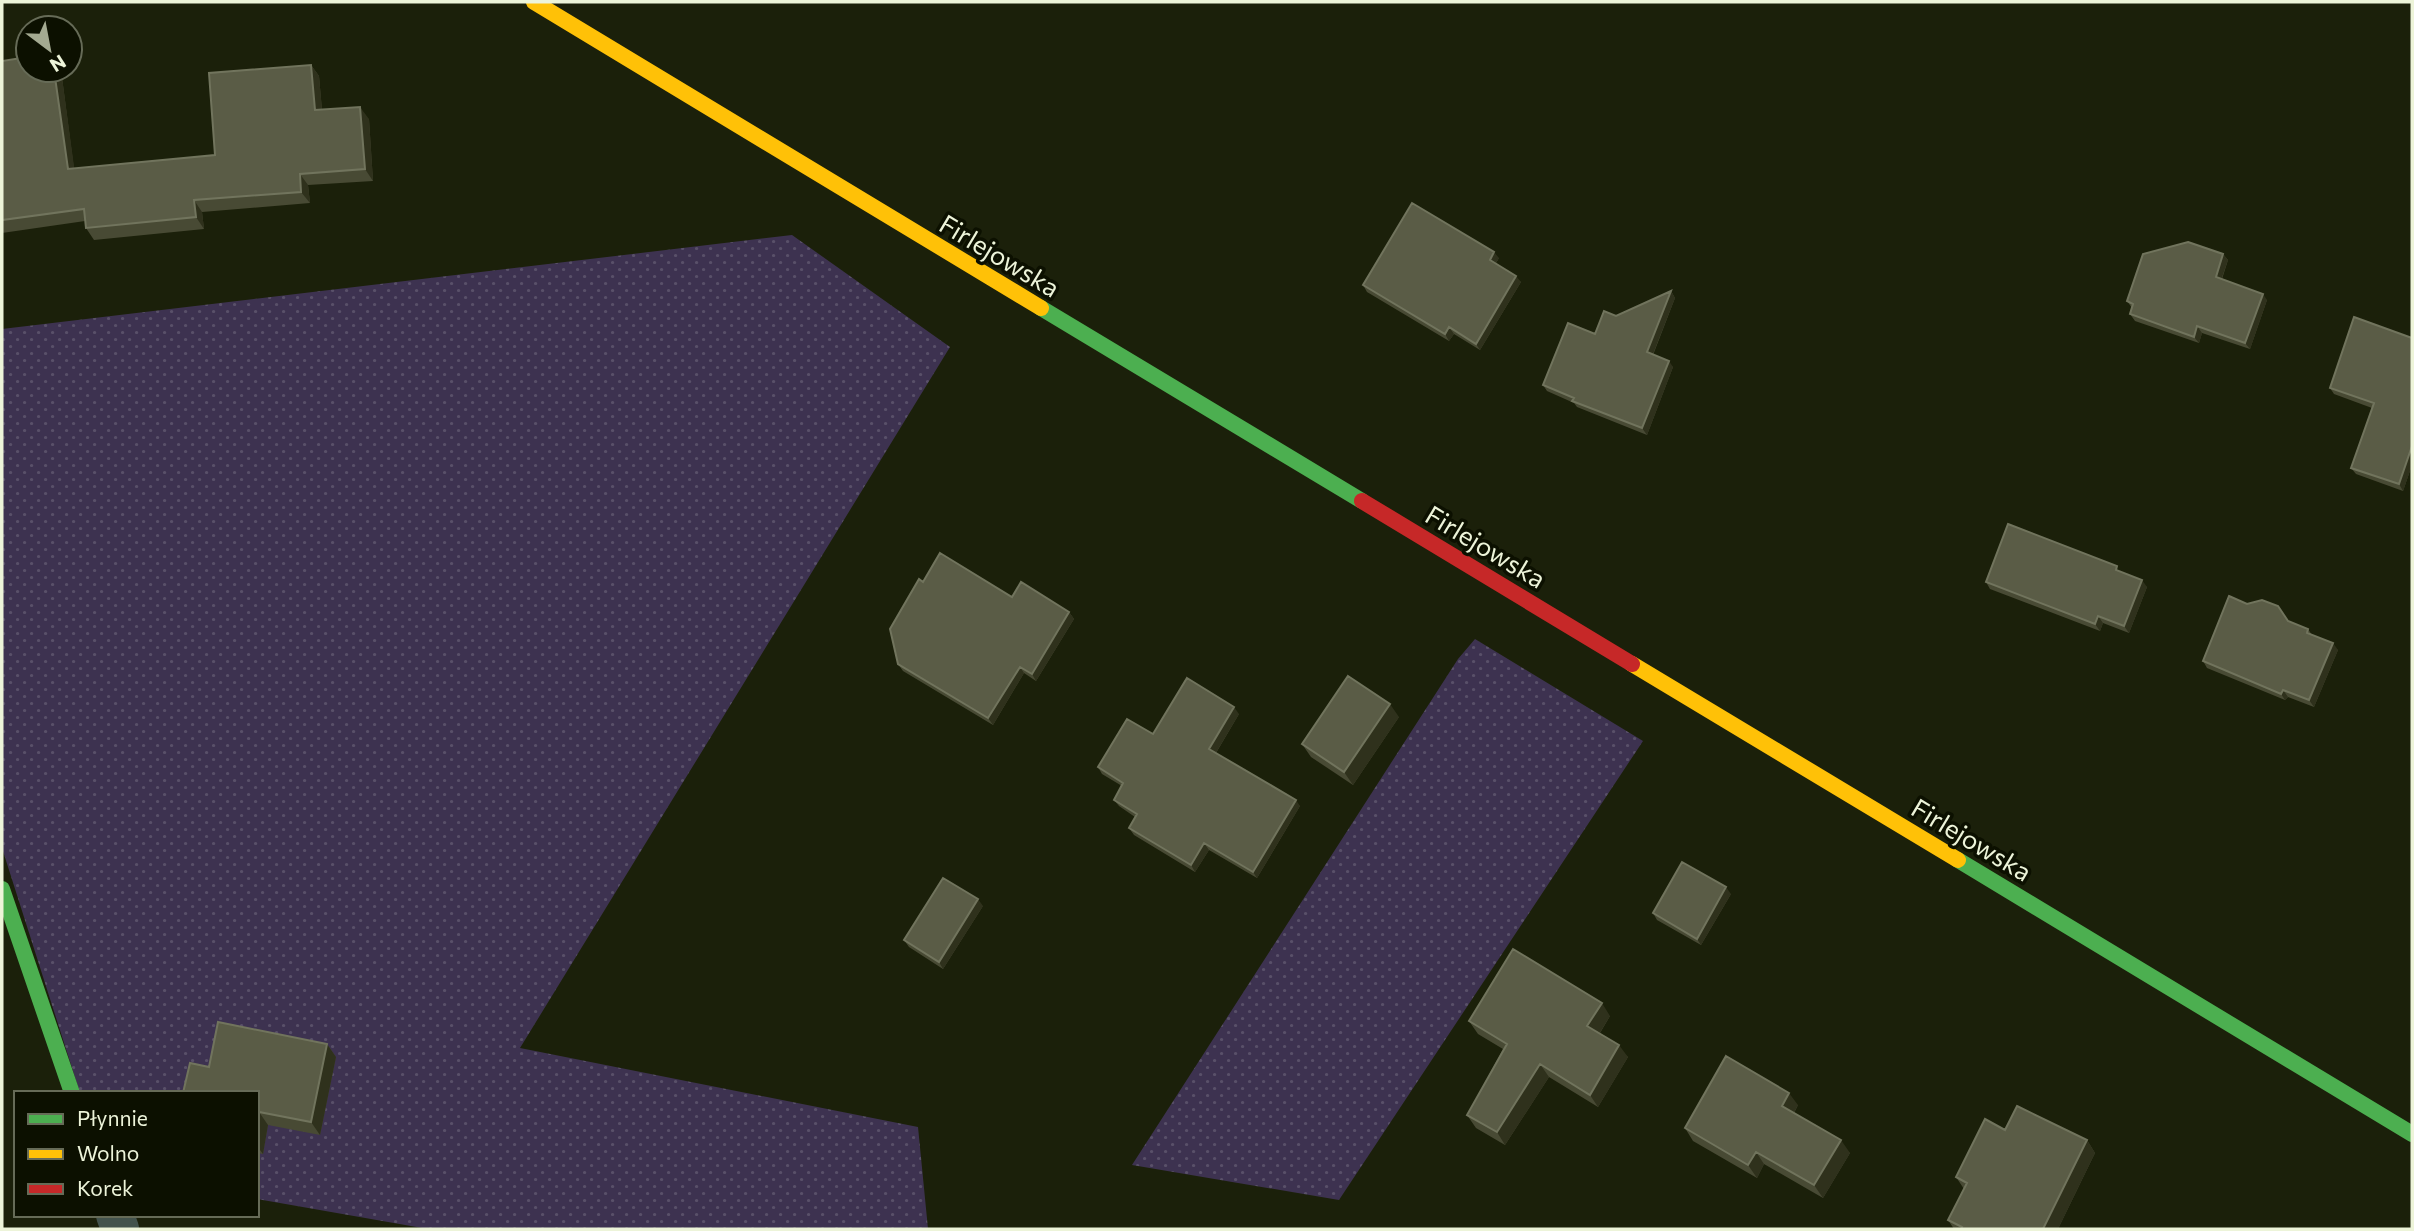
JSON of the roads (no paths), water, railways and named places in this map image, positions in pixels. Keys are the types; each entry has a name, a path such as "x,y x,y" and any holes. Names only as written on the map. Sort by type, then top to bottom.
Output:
{"street":[{"name":"Firlejowska","path":"534,2 2412,1134"},
{"path":"2,889 71,1091"}]}
